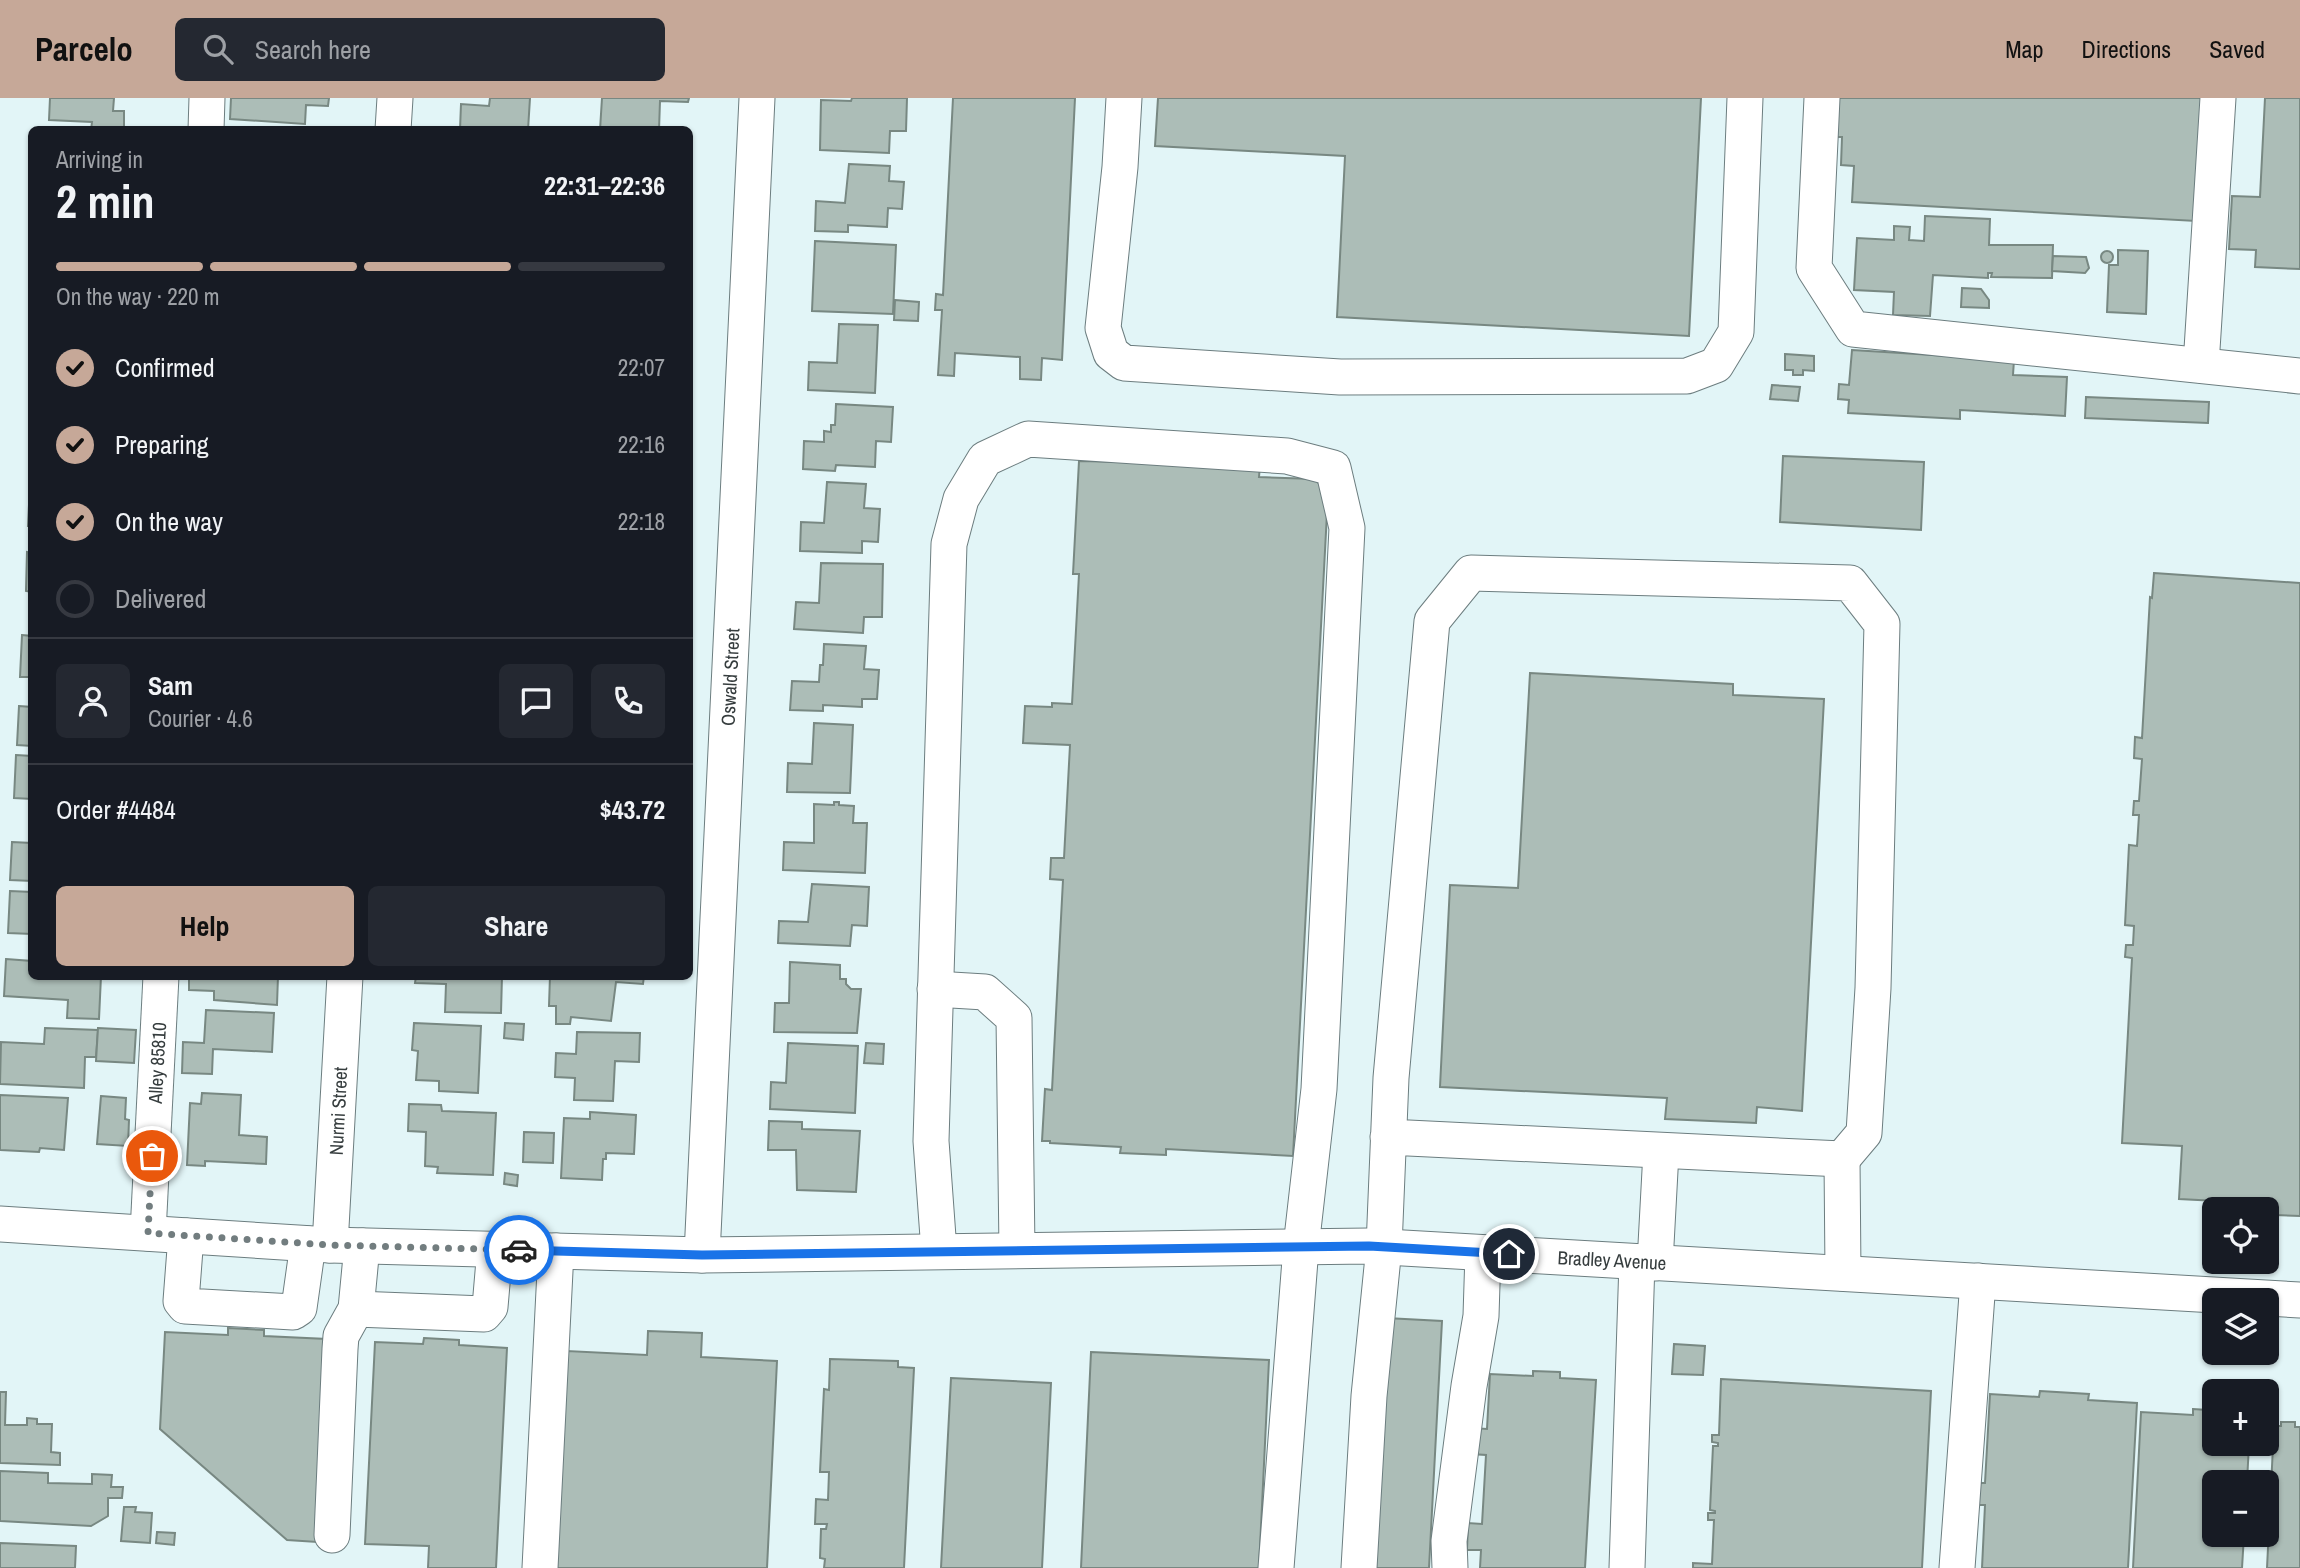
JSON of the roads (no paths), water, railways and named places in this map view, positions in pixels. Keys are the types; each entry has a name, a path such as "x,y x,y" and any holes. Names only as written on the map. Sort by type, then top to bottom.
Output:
{"street":[{"path":"206,126 207,98"},
{"path":"393,126 395,98"},
{"name":"Oswald Street","path":"702,1255 757,98"},
{"path":"1124,98 1120,167 1103,328 1111,353 1124,363 1340,377 1687,376 1716,365 1736,332 1745,98"},
{"path":"1822,98 1814,268 1853,328 2300,376"},
{"path":"2201,365 2218,98"},
{"path":"939,1251 931,1141 948,544 961,499 985,459 1028,439 1287,456 1333,468 1346,528 1346,542 1319,1090 1301,1247 1276,1568"},
{"path":"1359,1568 1369,1396 1384,1247 1388,1137 1432,621 1471,573 1850,583 1882,624 1873,988 1864,1133 1842,1159 1843,1273"},
{"name":"Alley 85810","path":"148,1233 161,980"},
{"name":"Nurmi Street","path":"333,1245 345,980"},
{"path":"935,989 985,992 1014,1018 1017,1250"},
{"path":"1388,1137 1842,1159"},
{"path":"1627,1568 1646,1262 1661,1152"},
{"name":"Bradley Avenue","path":"0,1224 333,1245 702,1255 1384,1247 2300,1300"},
{"path":"186,1236 181,1301 185,1306 293,1312 299,1308 333,1245"},
{"path":"332,1535 341,1336 356,1309 333,1245"},
{"path":"356,1309 484,1314 490,1307 495,1249"},
{"path":"540,1568 556,1251"},
{"path":"1450,1568 1448,1541 1481,1317 1483,1253"},
{"path":"1956,1568 1978,1281"}]}
